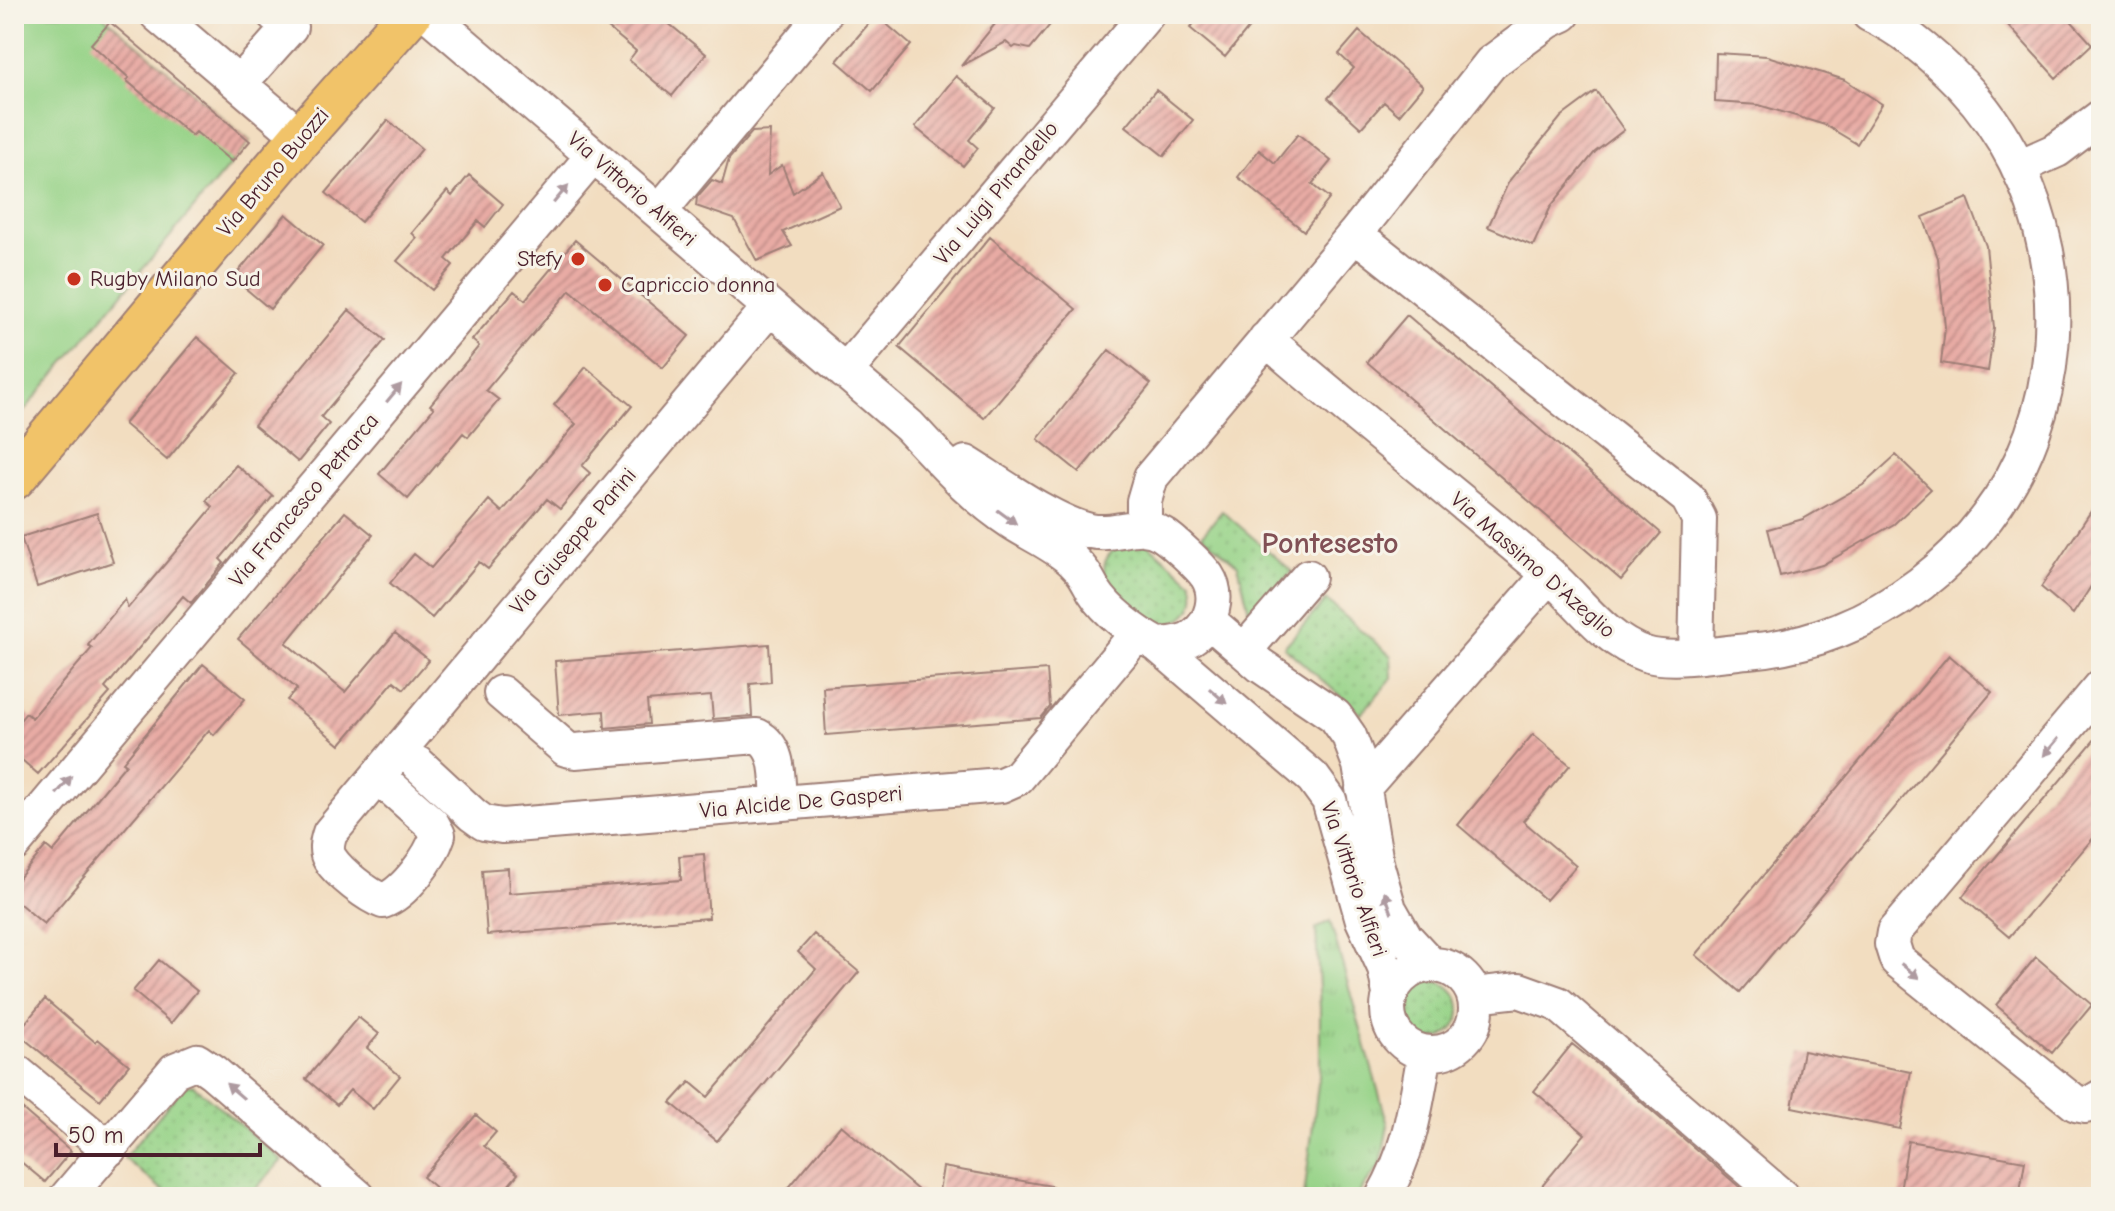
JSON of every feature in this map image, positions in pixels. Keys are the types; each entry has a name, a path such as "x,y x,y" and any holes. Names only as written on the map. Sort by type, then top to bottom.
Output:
{"main road":[{"name":"Via Bruno Buozzi","path":"14,478 301,137 410,14"}],"street":[{"path":"157,14 301,137"},
{"path":"239,84 290,27 274,14"},
{"name":"Via Vittorio Alfieri","path":"428,14 909,426 966,486 1011,521 1055,546 1089,579 1094,591 1148,640 1313,778 1329,800 1363,920 1385,968 1390,994"},
{"path":"659,212 824,14"},
{"name":"Via Luigi Pirandello","path":"845,372 1147,14"},
{"path":"1089,579 1092,562 1128,531 1144,501 1151,477 1355,234 1491,63 1548,21 1563,14"},
{"name":"Via Massimo D'Azeglio","path":"1266,339 1549,575 1611,635 1647,654 1667,657 1778,649 1844,629 1905,597 1958,552 2001,498 2032,436 2049,369 2053,300 2043,232 2019,167 1983,108 1936,58 1869,14"},
{"path":"2019,167 2057,150 2101,117"},
{"name":"Via Francesco Petrarca","path":"14,844 593,156"},
{"path":"1355,234 1688,498 1699,519 1696,655"},
{"name":"Via Giuseppe Parini","path":"379,777 770,307"},
{"name":"Via Vittorio Alfieri","path":"909,426 1071,525 1161,533 1207,575 1215,603 1208,620 1252,658 1335,716 1349,736 1360,765 1376,863 1389,909 1405,937 1431,965"},
{"path":"1363,788 1549,575"},
{"path":"1252,658 1308,577"},
{"path":"1148,640 1178,644 1194,637 1208,620"},
{"name":"Via Alcide De Gasperi","path":"418,764 473,815 484,823 502,826 1001,785 1017,778 1148,640"},
{"path":"2101,687 1894,932 1892,944 1897,960 2076,1104 2086,1106 2101,1097"},
{"path":"501,693 566,749 575,751 757,736 767,741 776,759 779,803"},
{"path":"1431,965 1463,977 1474,995 1477,1012 1471,1030 1460,1044 1443,1052 1425,1053 1407,1046 1394,1031 1389,1013 1390,994 1403,976 1431,965"},
{"path":"1474,995 1519,990 1558,1004 1782,1197"},
{"path":"1383,1197 1400,1168 1409,1141 1425,1053"},
{"path":"67,1197 175,1070 197,1061 358,1197"},
{"path":"14,1070 109,1149"}],"green space":[{"name":"Rugby Milano Sud","path":"14,14 101,14 250,141 14,423"},
{"path":"1222,511 1292,571 1251,619 1238,565 1202,535"},
{"path":"1125,543 1148,544 1192,582 1194,600 1182,618 1159,627 1113,589 1104,565 1110,554"},
{"path":"1326,600 1391,656 1392,678 1361,714 1284,647"},
{"path":"1330,921 1388,1125 1381,1164 1356,1197 1304,1197 1320,1068 1316,929"},
{"path":"1431,981 1451,990 1460,1010 1451,1030 1431,1039 1411,1030 1402,1010 1411,990"},
{"path":"193,1085 282,1160 248,1197 171,1197 124,1158 184,1086"}],"building":[{"path":"591,14 657,14 706,54 672,96 629,60 636,51"},
{"path":"1003,14 1059,14 1030,49 1013,48 1006,42 961,66"},
{"path":"1202,14 1260,14 1225,57 1190,28"},
{"path":"1998,14 2065,14 2092,44 2056,78"},
{"path":"876,15 911,45 872,91 837,61"},
{"path":"110,22 250,141 232,162 196,132 192,136 126,80 129,78 91,44"},
{"path":"1359,31 1423,86 1399,115 1384,102 1361,128 1328,98 1354,68 1339,54"},
{"path":"1716,53 1767,56 1845,80 1882,104 1857,144 1825,125 1759,105 1715,102"},
{"path":"956,76 995,108 969,140 978,148 963,166 915,127"},
{"path":"1156,90 1193,120 1164,156 1126,126"},
{"path":"1596,91 1624,130 1595,152 1551,206 1533,246 1488,227 1509,181 1561,117"},
{"path":"388,120 422,149 361,222 326,193"},
{"path":"770,131 768,175 782,165 793,193 823,172 840,206 783,232 792,246 757,261 734,219 696,206 697,197 712,180 722,184 729,159 752,132"},
{"path":"1298,134 1331,161 1312,184 1330,198 1304,231 1238,177 1259,150 1275,163"},
{"path":"469,175 503,204 485,227 478,221 446,259 453,265 432,290 397,261 417,238 412,233 447,191 452,196"},
{"path":"1968,198 1986,246 1994,328 1988,371 1941,363 1945,327 1938,258 1923,217"},
{"path":"286,214 323,245 270,309 233,278"},
{"path":"990,237 1076,309 984,418 899,347"},
{"path":"575,240 689,336 663,368 570,290 486,390 499,400 468,437 463,433 408,499 379,474 434,408 430,405 479,346 472,340 514,291 525,300"},
{"path":"349,310 385,340 321,417 329,424 298,462 254,425"},
{"path":"1407,315 1661,533 1621,580 1367,362"},
{"path":"197,337 239,373 167,460 124,424"},
{"path":"1109,350 1151,384 1079,472 1038,439"},
{"path":"586,367 632,406 582,466 590,473 560,509 547,499 488,569 479,562 432,618 390,583 414,554 431,568 489,500 502,512 576,424 554,405"},
{"path":"1896,455 1931,489 1894,524 1822,565 1780,576 1768,529 1803,519 1863,485"},
{"path":"236,465 273,496 220,559 224,563 191,603 183,596 105,688 110,693 38,774 14,753 14,727 26,713 32,718 92,648 88,645 125,599 128,608 213,507 206,501"},
{"path":"2101,496 2101,571 2073,614 2041,587"},
{"path":"345,512 373,535 286,643 345,692 395,633 429,660 404,689 394,681 340,745 287,700 297,689 238,639"},
{"path":"97,513 113,562 37,587 21,537"},
{"path":"769,644 771,682 750,684 752,716 713,719 711,696 647,701 649,724 605,728 604,711 559,715 555,661"},
{"path":"1949,655 1992,692 1740,992 1696,955"},
{"path":"203,664 245,699 214,735 209,730 44,924 14,899 14,884 46,846 53,852"},
{"path":"1047,670 1050,707 1041,718 826,735 823,687"},
{"path":"2101,732 2101,829 2009,937 1962,897"},
{"path":"1533,734 1570,765 1523,821 1576,866 1546,900 1458,825"},
{"path":"704,854 709,918 487,935 482,870 508,868 509,893 681,880 679,856"},
{"path":"814,934 859,972 717,1141 671,1103 690,1082 708,1097 816,969 798,952"},
{"path":"2036,957 2092,1005 2052,1053 1996,1005"},
{"path":"159,960 197,991 171,1023 133,991"},
{"path":"45,999 95,1042 98,1039 129,1065 100,1100 17,1033"},
{"path":"358,1017 379,1034 367,1048 400,1076 373,1109 350,1090 337,1105 306,1079"},
{"path":"1572,1044 1751,1197 1533,1197 1585,1134 1534,1091"},
{"path":"1803,1051 1911,1072 1900,1129 1792,1107"},
{"path":"14,1102 71,1151 45,1182 14,1156"},
{"path":"476,1115 496,1132 484,1146 518,1174 499,1197 446,1197 423,1177"},
{"path":"841,1125 926,1197 781,1197"},
{"path":"1908,1141 2025,1161 2019,1197 1899,1197"},
{"path":"943,1167 1052,1186 1051,1197 938,1197"}],"place":[{"name":"Stefy","path":"578,259"},
{"name":"Rugby Milano Sud","path":"74,279"},
{"name":"Capriccio donna","path":"605,285"}],"district":[{"name":"Pontesesto","path":"1330,543"}]}
